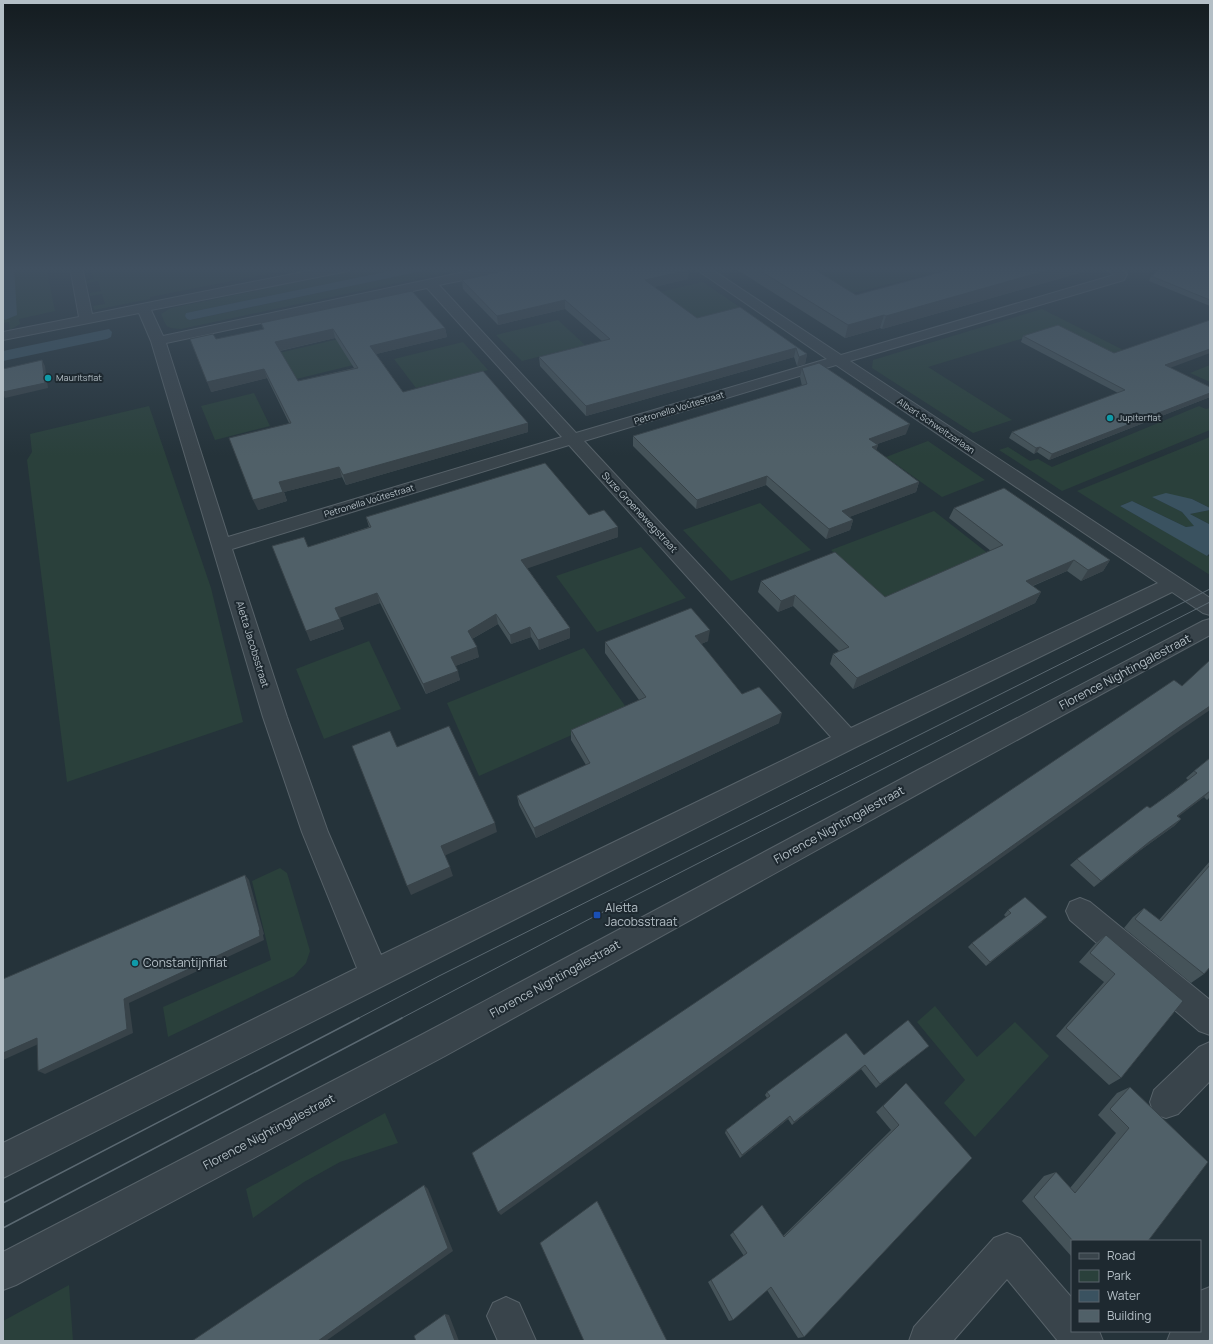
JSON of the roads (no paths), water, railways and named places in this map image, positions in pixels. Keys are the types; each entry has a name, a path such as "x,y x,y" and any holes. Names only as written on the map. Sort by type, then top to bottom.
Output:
{"street":[{"path":"3,336 34,330"},
{"name":"Aletta Jacobsstraat","path":"153,330 223,545 275,717 315,832 375,975"},
{"path":"158,341 212,330"},
{"name":"Suze Groenewegstraat","path":"473,330 848,740"},
{"name":"Albert Schweitzerlaan","path":"792,330 1174,584"},
{"name":"Petronella Voûtestraat","path":"223,545 941,330"},
{"path":"3,1161 375,975 402,960 848,740 1174,584 1210,608"},
{"name":"Florence Nightingalestraat","path":"3,1272 434,1045 927,777 1210,626"},
{"path":"1080,911 1210,1020"},
{"path":"1166,1102 1210,1058"},
{"path":"928,1341 1007,1251 1071,1326"},
{"path":"1201,1320 1210,1306"},
{"path":"1077,1332 1084,1341"},
{"path":"1186,1341 1192,1332"}],"water":[{"path":"106,330 110,330 112,332 111,337 107,339 3,361 3,351"},
{"path":"1166,493 1192,499 1210,508 1210,510 1190,514 1209,524 1210,523 1210,553 1207,556 1120,506 1132,501 1186,527 1194,526 1182,512 1152,497"}],"tram line":[{"path":"357,1019 439,976 1210,589"},
{"path":"400,1019 597,915 1210,602"},
{"path":"3,1203 359,1018"},
{"path":"3,1228 402,1018"}],"place":[{"name":"Mauritsflat","path":"48,378"},
{"name":"Jupiterflat","path":"1110,418"},
{"name":"Aletta Jacobsstraat","path":"597,915"},
{"name":"Constantijnflat","path":"135,963"}]}
